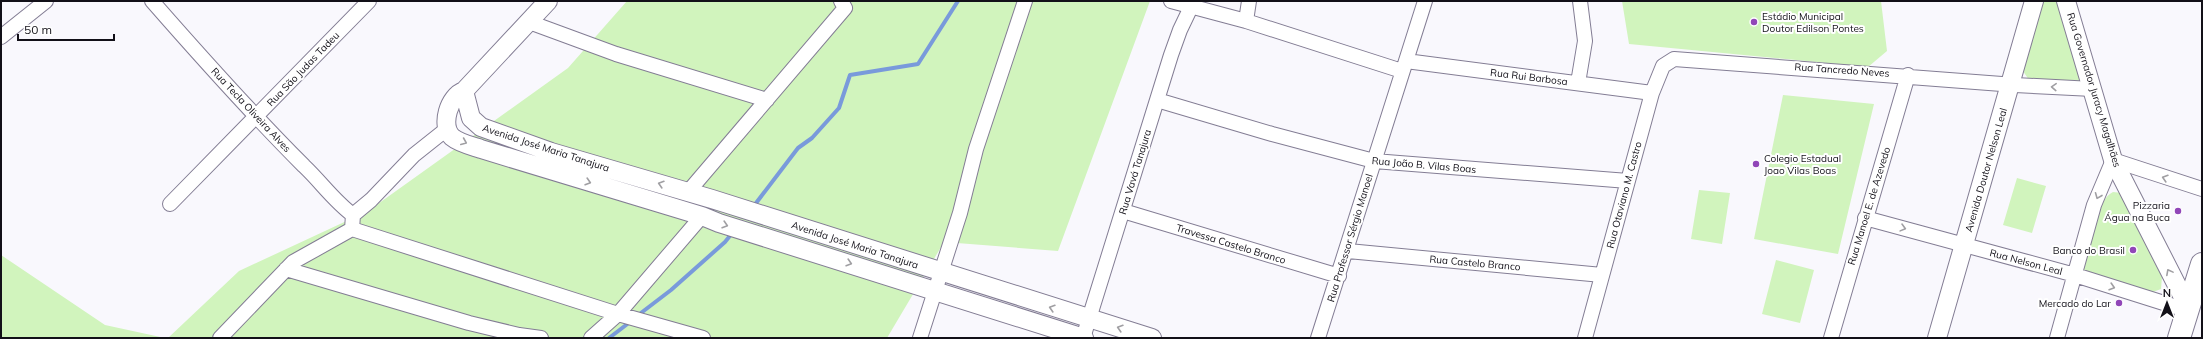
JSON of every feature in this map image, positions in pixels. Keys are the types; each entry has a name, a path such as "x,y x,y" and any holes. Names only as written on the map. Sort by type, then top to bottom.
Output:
{"main road":[{"path":"2179,338 2187,308 2202,264"}],"street":[{"path":"1,37 46,1"},
{"name":"Rua Tecla Oliveira Alves","path":"152,1 255,118 312,174 333,198 353,215"},
{"name":"Rua São Judas Tadeu","path":"170,204 369,1"},
{"path":"352,229 353,215 371,200 414,155 448,128 447,119 452,103 460,92 464,91 548,1"},
{"path":"688,192 845,8 841,1"},
{"path":"920,338 960,213 976,149 1025,1"},
{"name":"Rua Rui Barbosa","path":"1171,1 1404,66 1578,83 1652,93"},
{"path":"1246,22 1250,1"},
{"name":"Rua Professor Sérgio Manoel","path":"1318,338 1348,251 1374,162 1425,1"},
{"path":"1578,83 1585,41 1580,1"},
{"name":"Avenida Doutor Nelson Leal","path":"1937,338 2034,1"},
{"name":"Rua Governador Juracy Magalhães","path":"2066,1 2093,88 2113,160 2187,308"},
{"name":"Rua Vavá Tanajura","path":"1083,338 1180,30 1192,7"},
{"path":"529,22 616,54 767,100"},
{"name":"Rua Tancredo Neves","path":"1674,59 1908,75 2010,84 2093,88"},
{"name":"Rua Otaviano M. Castro","path":"1585,338 1652,93 1662,66 1674,59"},
{"name":"Rua Manoel E. de Azevedo","path":"1830,338 1908,75"},
{"name":"Avenida José Maria Tanajura","path":"464,91 471,118 475,124 551,152 688,192 1152,338"},
{"name":"Rua João B. Vilas Boas","path":"1157,100 1374,162 1628,181"},
{"name":"Avenida José Maria Tanajura","path":"448,128 452,138 481,149 702,216 719,223 1083,338"},
{"path":"546,169 551,152"},
{"path":"2057,338 2094,205 2113,160 2202,189"},
{"name":"Travessa Castelo Branco","path":"1123,211 1339,276"},
{"path":"591,338 618,314 702,216"},
{"name":"Rua Nelson Leal","path":"1865,218 2075,275 2187,308"},
{"path":"220,338 293,262 352,229 618,314 703,338"},
{"name":"Rua Castelo Branco","path":"1348,251 1602,275"},
{"path":"903,280 909,262"},
{"path":"286,270 469,322 519,335 541,338"}],"green space":[{"path":"627,1 1150,1 1058,251 944,242 887,338 168,338 239,271 368,211 568,68"},
{"name":"Estádio Municipal Doutor Edilson Pontes","path":"1622,1 1881,1 1887,51 1868,67 1629,44"},
{"path":"2043,1 2057,1 2081,77 2079,81 2029,80 2023,71 2037,14"},
{"path":"1783,95 1874,104 1838,254 1754,239"},
{"path":"2017,178 2046,186 2032,233 2003,225"},
{"path":"1699,190 1730,193 1722,244 1691,239"},
{"path":"2113,192 2122,193 2162,277 2161,289 2153,292 2083,271 2082,265 2097,214 2101,205"},
{"path":"1,255 105,325 165,338 1,338"},
{"path":"1776,260 1814,270 1800,323 1762,314"}],"waterway":[{"path":"753,207 798,148 812,138 839,108 850,75 918,64 958,1"},
{"path":"637,316 671,290 725,242 733,232"},
{"path":"609,338 630,322"}],"place":[{"name":"Estádio Municipal Doutor Edilson Pontes","path":"1754,22"},
{"name":"Colegio Estadual Joao Vilas Boas","path":"1756,164"},
{"name":"Pizzaria Água na Buca","path":"2178,211"},
{"name":"Banco do Brasil","path":"2133,250"},
{"name":"Mercado do Lar","path":"2119,303"}]}
